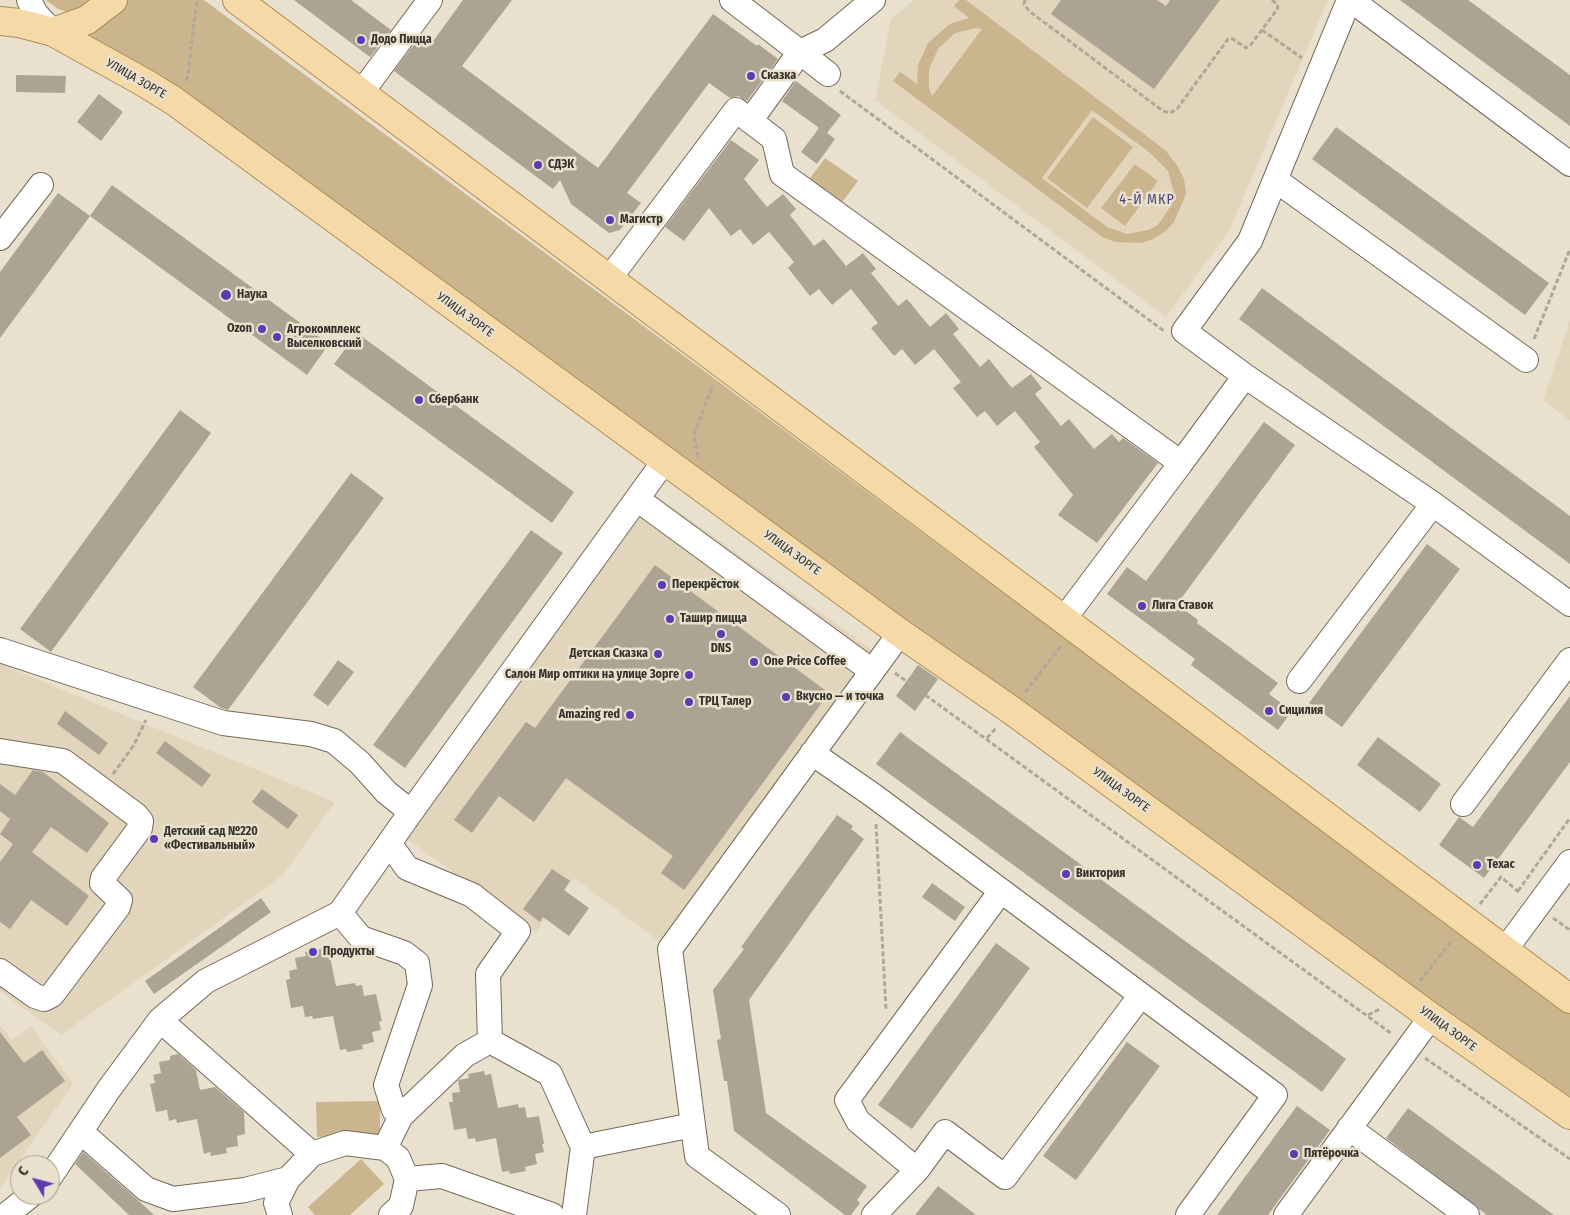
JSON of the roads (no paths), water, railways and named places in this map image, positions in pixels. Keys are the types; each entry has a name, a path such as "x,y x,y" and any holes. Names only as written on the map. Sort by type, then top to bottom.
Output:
{"main road":[{"path":"1,0 16,15"},
{"path":"53,32 87,20 113,0"},
{"path":"237,0 1570,999"},
{"name":"УЛИЦА ЗОРГЕ","path":"16,15 53,32 174,101 900,633 1011,710 1431,1017 1570,1116"}],"lane":[{"path":"361,93 430,0"},
{"path":"732,0 828,74"},
{"path":"750,121 800,52 825,40 873,0"},
{"path":"1570,164 1350,0 1277,181 1250,241 1184,332 1245,376 1433,504 1570,604"},
{"path":"609,279 736,110 776,144 779,170 782,174 1181,463"},
{"path":"1277,181 1526,360"},
{"path":"0,238 41,185"},
{"path":"1070,623 1181,463 1245,376"},
{"path":"60,1162 160,1020 206,981 340,913 637,499 675,467"},
{"path":"637,499 875,666"},
{"path":"1299,681 1433,504"},
{"path":"778,1215 697,1156 670,949 900,633"},
{"path":"0,650 223,723 311,734 334,741 360,763 386,792 411,812"},
{"path":"1463,804 1570,660"},
{"path":"0,751 63,761 136,815 141,821 140,828 103,878 102,883 120,900 118,907 52,995 44,999 35,996 0,971"},
{"path":"812,753 874,796 1276,1095 1188,1215"},
{"path":"389,843 407,868 472,895 518,931 488,974 490,1041"},
{"path":"1505,950 1570,862"},
{"path":"917,1170 858,1120 847,1100 1000,891"},
{"path":"340,913 361,938 404,953 417,963 420,984 386,1085 394,1110 401,1116"},
{"path":"874,1215 917,1170 945,1132 1005,1177 1141,995"},
{"path":"1286,1215 1431,1017"},
{"path":"160,1020 312,1154"},
{"path":"385,1148 401,1116 465,1055 490,1041"},
{"path":"490,1041 550,1074 583,1146 574,1215"},
{"path":"583,1146 693,1125"},
{"path":"1349,1128 1467,1215"},
{"path":"81,1132 146,1189 173,1199 245,1190 288,1179"},
{"path":"280,1215 276,1203 288,1179 312,1154 345,1144 385,1148 398,1158 407,1179 402,1212"},
{"path":"407,1179 442,1176 552,1215"},
{"path":"6,1215 18,1205"}],"place":[{"name":"Додо Пицца","path":"361,40"},
{"name":"Сказка","path":"751,76"},
{"name":"СДЭК","path":"538,165"},
{"name":"Магистр","path":"610,220"},
{"name":"Наука","path":"226,295"},
{"name":"Ozon","path":"262,329"},
{"name":"Агрокомплекс Выселковский","path":"277,337"},
{"name":"Сбербанк","path":"419,400"},
{"name":"Перекрёсток","path":"662,585"},
{"name":"Лига Ставок","path":"1142,606"},
{"name":"Ташир пицца","path":"670,619"},
{"name":"DNS","path":"721,634"},
{"name":"Детская Сказка","path":"658,654"},
{"name":"One Price Coffee","path":"754,662"},
{"name":"Салон Мир оптики на улице Зорге","path":"689,675"},
{"name":"Вкусно — и точка","path":"786,697"},
{"name":"ТРЦ Талер","path":"689,702"},
{"name":"Сицилия","path":"1269,711"},
{"name":"Amazing red","path":"630,715"},
{"name":"Детский сад №220 «Фестивальный»","path":"154,839"},
{"name":"Техас","path":"1477,865"},
{"name":"Виктория","path":"1066,874"},
{"name":"Продукты","path":"313,952"},
{"name":"Пятёрочка","path":"1294,1154"}],"district":[{"name":"4-Й МКР","path":"1147,200"}]}
